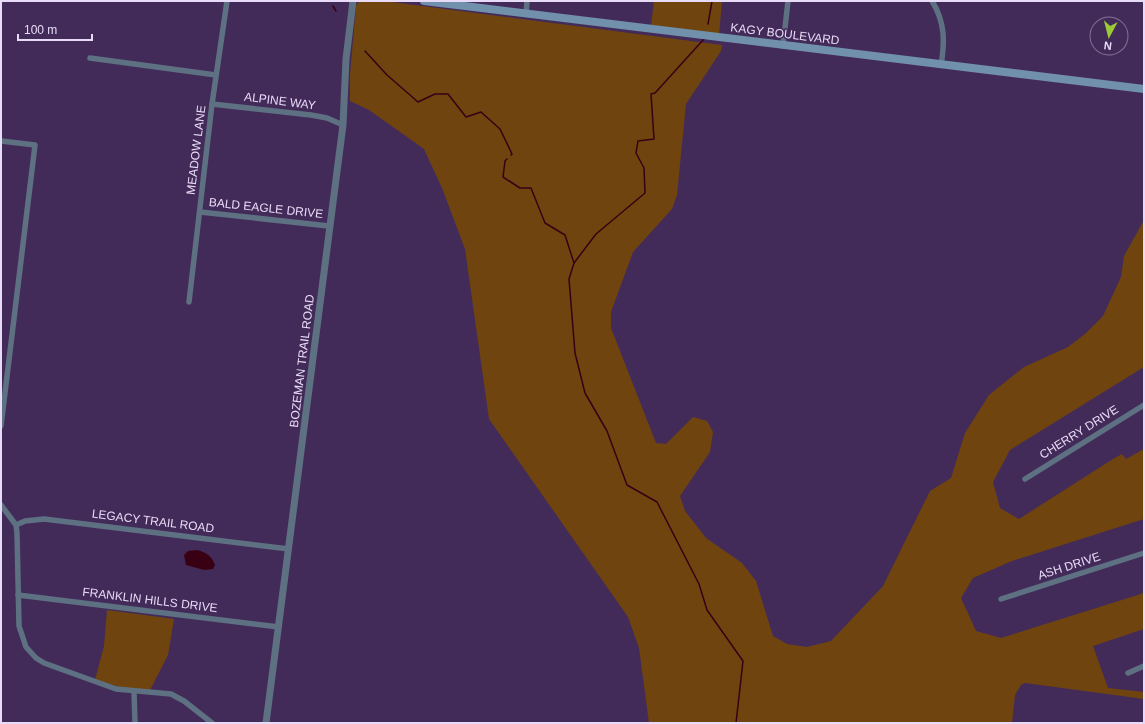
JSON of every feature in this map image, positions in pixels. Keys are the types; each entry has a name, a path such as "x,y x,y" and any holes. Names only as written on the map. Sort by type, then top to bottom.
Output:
{"main road":[{"name":"KAGY BOULEVARD","path":"424,1 1144,89"}],"street":[{"name":"MEADOW LANE","path":"189,302 212,104 227,1"},
{"name":"BOZEMAN TRAIL ROAD","path":"266,723 343,125 346,59 353,1"},
{"path":"526,14 527,1"},
{"path":"783,46 788,1"},
{"path":"932,1 940,14 944,32 941,65"},
{"path":"90,58 216,75"},
{"name":"ALPINE WAY","path":"212,104 311,115 327,118 343,125"},
{"path":"1,141 35,145 1,426"},
{"name":"BALD EAGLE DRIVE","path":"200,212 329,226"},
{"name":"CHERRY DRIVE","path":"1025,479 1144,405"},
{"path":"1,505 16,525 18,595 21,634 26,647 36,658 53,668 102,685 134,692 171,694 184,701 212,723"},
{"name":"LEGACY TRAIL ROAD","path":"16,525 34,519 57,521 289,549"},
{"name":"ASH DRIVE","path":"1001,599 1144,553"},
{"name":"FRANKLIN HILLS DRIVE","path":"18,595 279,627"},
{"path":"1128,673 1144,666"},
{"path":"134,692 135,723"}],"shaded area":[{"path":"359,1 384,1 722,45 721,51 686,104 677,195 672,209 633,252 611,312 611,328 656,443 666,444 693,417 707,421 713,432 710,452 680,496 685,511 706,538 742,563 756,581 773,636 787,644 807,647 831,641 883,586 930,491 951,478 965,433 989,395 1024,367 1068,347 1085,334 1103,316 1121,277 1124,256 1144,220 1144,367 1010,450 993,482 1000,508 1019,519 1113,459 1122,454 1126,459 1144,449 1144,519 1012,561 973,578 961,598 976,631 1001,638 1144,593 1144,629 1093,646 1108,688 1144,692 1144,699 1025,683 1021,685 1015,695 1012,723 649,723 639,648 628,617 489,419 465,249 442,188 424,149 369,110 350,101 350,75 356,6"},
{"path":"654,1 722,1 719,35 651,26"},
{"path":"197,550 206,553 212,559 215,565 213,569 204,570 186,565 184,555 188,551"},
{"path":"107,610 174,619 168,655 150,690 123,688 95,680 104,646"}],"waterway":[{"path":"708,24 712,1"},
{"path":"333,6 336,11"},
{"path":"704,39 655,93 651,94 654,139 638,141 636,153 644,168 645,193 596,234 574,263 569,279 575,353 585,393 607,431 627,485 657,502 699,584 707,610 743,661 736,723"},
{"path":"365,51 387,75 418,102 435,94 448,94 466,117 481,112 500,129 512,154 511,155"},
{"path":"507,159 505,161 503,177 520,188 531,188 545,223 565,235 574,263"}]}
